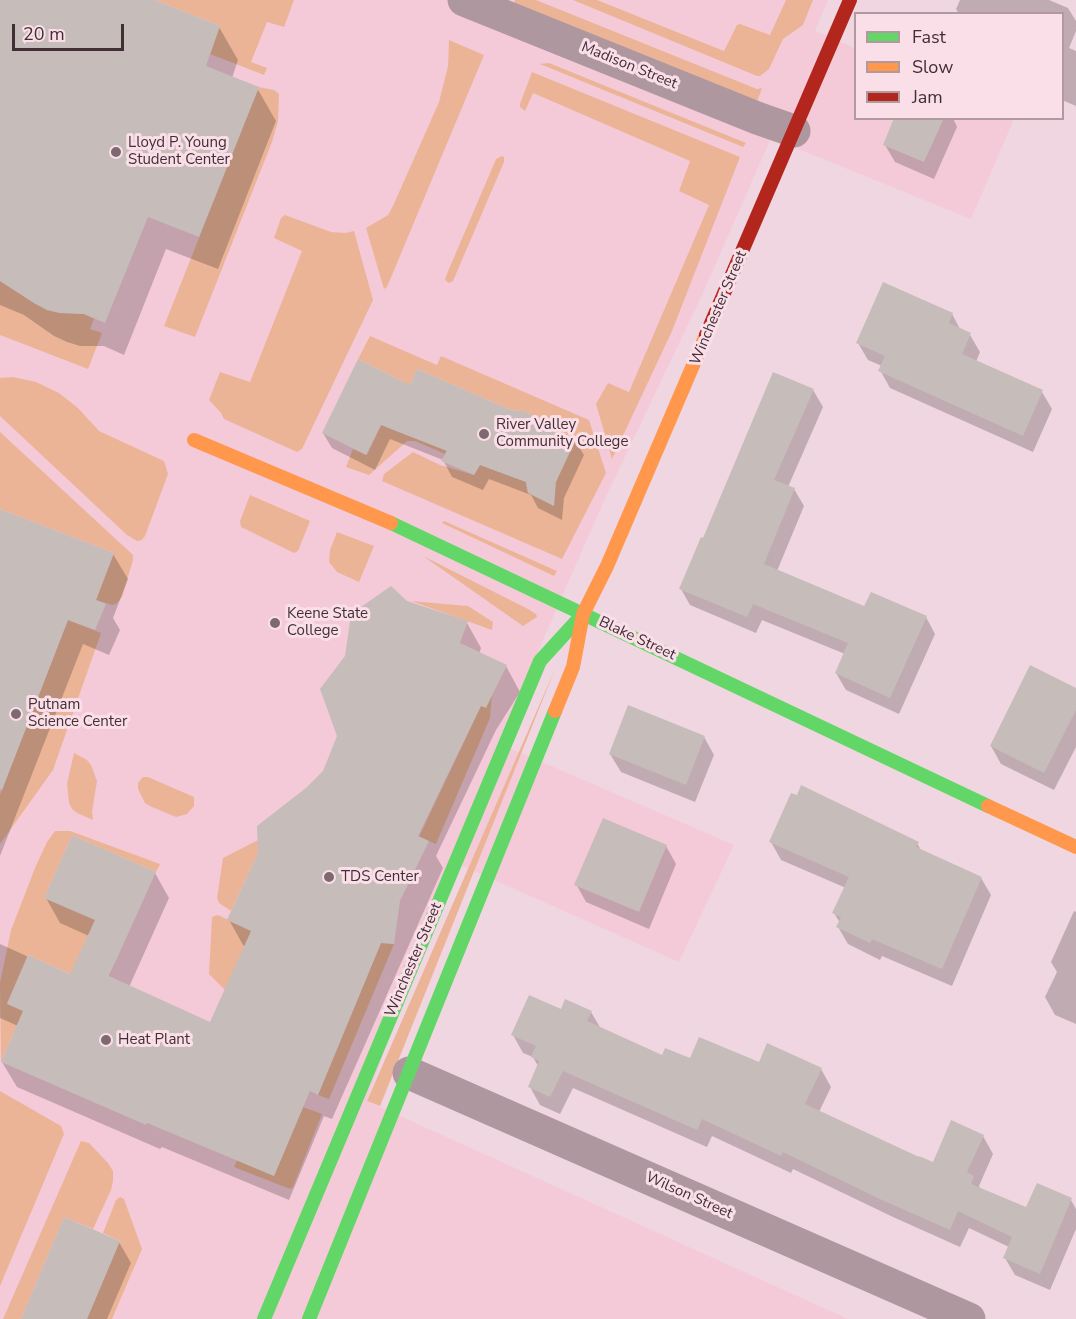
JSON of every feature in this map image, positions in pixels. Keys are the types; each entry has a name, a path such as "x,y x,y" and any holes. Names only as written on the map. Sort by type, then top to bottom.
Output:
{"street":[{"name":"Madison Street","path":"464,0 794,131"},
{"name":"Winchester Street","path":"264,1319 540,661 583,614 607,566 850,0"},
{"name":"Blake Street","path":"194,440 364,510 1076,847"},
{"name":"Winchester Street","path":"309,1319 573,668 583,614"},
{"name":"Wilson Street","path":"409,1073 969,1319"}],"shaded area":[{"name":"Keene State College","path":"0,0 828,0 815,31 854,48 854,120 1014,120 971,219 771,138 703,293 603,503 498,743 734,845 679,962 449,860 367,1101 848,1319 0,1319"},
{"path":"155,0 294,0 284,27 267,22 251,62 267,68 264,75 210,54 220,26"},
{"path":"515,0 536,0 757,89 762,88 757,102 514,3"},
{"path":"573,0 597,0 724,51 737,25 740,24 770,35 786,0 813,0 803,25 783,39 769,69 757,76"},
{"path":"449,40 484,55 387,287 384,289 366,228 388,215 439,102 448,66"},
{"path":"549,63 746,143 743,147 540,64"},
{"path":"532,72 740,157 672,331 612,459 596,404 608,383 629,392 709,205 679,191 690,161 533,93 525,111 520,104"},
{"path":"259,87 274,90 279,94 278,121 272,142 195,337 164,326"},
{"path":"502,156 504,162 453,281 449,283 445,280 446,276 496,159"},
{"path":"285,215 331,232 354,231 373,300 302,449 297,452 224,419 209,400 220,372 250,382 302,251 274,238 281,218"},
{"path":"0,281 47,310 84,314 94,319 90,329 102,333 88,369 0,335"},
{"path":"370,336 437,365 441,356 589,420 606,473 562,559 382,481 384,474 413,452 440,465 474,475 480,465 526,482 527,491 533,495 554,479 576,439 542,425 537,417 523,411 511,410 417,369 391,429 446,450 445,454 415,441 407,441 369,475 346,467 353,449 367,455 402,381 358,359"},
{"path":"13,377 36,382 59,393 78,408 99,431 164,461 168,474 142,540 137,541 127,535 0,416 0,378"},
{"path":"0,432 133,555 122,597 116,604 96,600 114,553 0,509"},
{"path":"250,495 310,521 298,551 294,553 241,527 240,521"},
{"path":"444,521 557,571 554,576 442,523"},
{"path":"337,532 374,546 359,582 337,572 329,562 330,550"},
{"path":"423,556 528,609 537,617 523,626"},
{"path":"411,601 468,606 493,622 492,630"},
{"path":"68,620 101,633 53,770 0,844 0,795"},
{"path":"555,669 380,1106 367,1101"},
{"path":"492,694 490,718 436,844 419,837 481,706"},
{"path":"74,753 87,760 97,781 92,812 93,820 77,813 69,803 67,784"},
{"path":"143,777 148,777 194,797 194,806 187,814 176,817 152,807 145,803 138,789 138,783"},
{"path":"55,831 70,831 160,864 156,872 72,835 44,898 95,920 83,948 115,963 104,989 28,955 7,1003 23,1011 1,1062 0,983 11,930 35,868 47,842"},
{"path":"258,840 258,853 231,911 219,903 217,898 223,858"},
{"path":"218,915 252,931 225,990 209,974 212,917"},
{"path":"381,943 394,944 329,1099 318,1095"},
{"path":"0,1091 61,1126 64,1134 0,1286"},
{"path":"303,1107 322,1114 293,1187 290,1189 234,1167 237,1160 274,1176"},
{"path":"81,1141 89,1143 113,1171 111,1190 93,1229 64,1217 21,1319 3,1319"},
{"path":"120,1197 124,1199 142,1249 112,1319 87,1319 120,1241 103,1233 116,1200"}],"building":[{"name":"Lloyd P. Young Student Center","path":"0,0 155,0 220,26 206,66 259,87 199,237 148,217 105,323 84,314 47,310 0,281"},
{"path":"893,120 943,120 924,162 883,145"},
{"path":"883,282 953,313 949,323 971,333 962,354 1043,390 1023,436 878,371 885,356 856,343"},
{"name":"River Valley Community College","path":"358,359 410,385 417,369 511,410 523,411 537,417 542,425 576,439 556,482 554,506 528,493 526,482 480,465 474,475 441,461 447,451 381,425 366,455 322,433"},
{"path":"773,372 814,389 774,480 795,488 764,564 864,606 871,592 927,616 890,698 835,673 848,643 753,604 747,617 679,589"},
{"name":"Putnam Science Center","path":"0,509 114,553 96,600 106,604 95,630 68,620 2,790 0,789"},
{"name":"TDS Center","path":"391,586 407,601 468,621 460,643 507,665 486,708 481,706 418,836 429,841 400,901 394,944 381,943 318,1095 310,1091 274,1176 147,1123 146,1125 1,1062 23,1011 7,1004 28,955 70,974 95,920 44,898 72,835 156,872 109,976 210,1022 251,931 227,920 258,853 257,826 306,788 323,771 337,736 320,689 345,656 351,614"},
{"path":"1030,665 1076,688 1076,710 1044,773 990,746"},
{"path":"628,705 705,736 686,785 609,754"},
{"path":"801,785 919,842 916,847 982,877 942,969 872,939 870,943 836,927 841,917 832,913 849,877 769,842 791,793 797,795"},
{"path":"603,818 667,845 639,912 574,885"},
{"path":"529,995 561,1009 565,999 592,1011 587,1021 662,1055 665,1048 690,1058 699,1037 759,1062 767,1043 822,1068 805,1104 933,1162 951,1120 984,1135 967,1172 974,1176 971,1184 1026,1207 1037,1183 1072,1198 1040,1274 1003,1258 1012,1237 958,1211 950,1230 783,1152 781,1156 702,1119 697,1130 563,1071 550,1097 528,1087 539,1061 531,1057 536,1046 511,1035"},
{"path":"64,1217 120,1241 87,1319 21,1319"}],"traffic: fast":[{"path":"391,523 988,806"},
{"path":"264,1319 540,661 583,614"},
{"path":"309,1319 555,711"}],"traffic: slow":[{"path":"555,711 573,667 583,614 607,566 706,335"},
{"path":"194,440 391,523"},
{"path":"988,806 1076,847"}],"traffic: jam":[{"path":"706,335 850,0"}],"place":[{"name":"Lloyd P. Young Student Center","path":"116,152"},
{"name":"River Valley Community College","path":"484,434"},
{"name":"Keene State College","path":"275,623"},
{"name":"Putnam Science Center","path":"16,714"},
{"name":"TDS Center","path":"329,877"},
{"name":"Heat Plant","path":"106,1040"}]}
